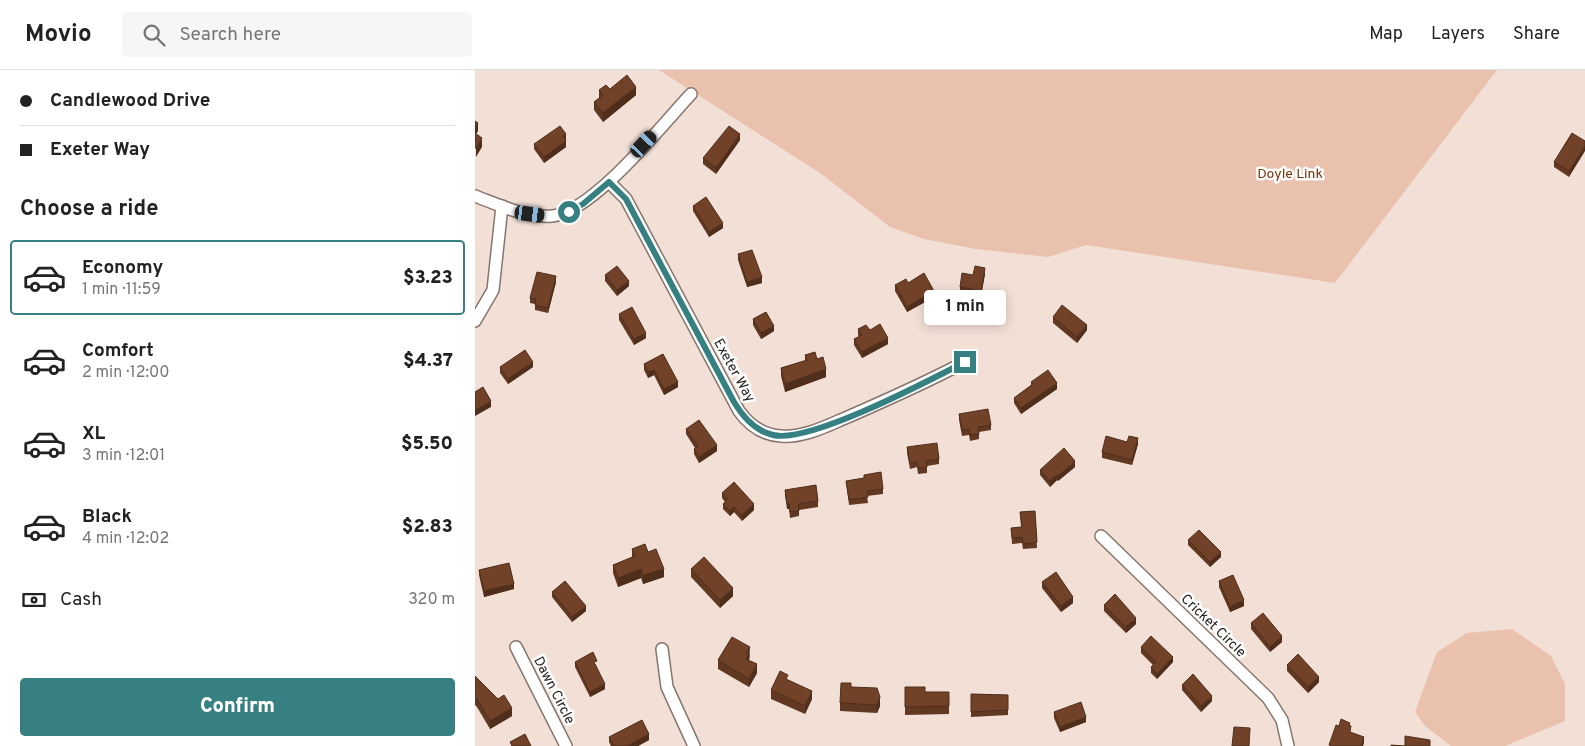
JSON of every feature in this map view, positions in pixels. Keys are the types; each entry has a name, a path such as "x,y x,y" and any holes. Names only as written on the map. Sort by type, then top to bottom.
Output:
{"street":[{"path":"475,196 530,214 551,216 561,214 583,204 609,182 691,94"},
{"name":"Exeter Way","path":"609,182 626,199 737,406 751,425 762,431 782,437 812,431 911,389 965,362"},
{"path":"475,321 493,290 502,206"},
{"name":"Cricket Circle","path":"1101,536 1269,698 1282,720 1288,746"},
{"name":"Dawn Circle","path":"516,647 567,746"},
{"path":"662,650 667,687 694,746"}],"green space":[{"name":"Doyle Link","path":"659,70 1497,70 1335,283 1086,245 1048,257 976,249 924,239 890,227 820,173"},
{"path":"1512,629 1551,656 1565,684 1565,721 1505,746 1451,746 1425,726 1415,712 1437,652 1467,633"}],"building":[{"path":"627,75 636,87 603,113 594,102 603,95 599,90 606,85 610,89"},
{"path":"560,126 566,134 563,136 566,141 544,157 534,144"},
{"path":"729,126 740,134 716,168 703,158"},
{"path":"475,133 482,138 476,148 475,148"},
{"path":"1572,133 1585,141 1585,146 1569,171 1554,162"},
{"path":"706,197 723,223 709,232 693,206"},
{"path":"752,250 762,277 747,282 738,254"},
{"path":"617,266 629,281 617,290 605,275"},
{"path":"975,266 985,268 981,291 960,287 962,273 973,275"},
{"path":"537,272 556,276 548,308 535,305 536,299 530,298"},
{"path":"924,273 934,291 907,307 895,285 906,279 908,283"},
{"path":"1062,305 1087,325 1077,337 1053,317"},
{"path":"632,307 646,333 634,339 619,314"},
{"path":"766,312 774,326 761,333 753,319"},
{"path":"880,324 888,338 862,352 854,339 862,335 858,329 866,325 870,330"},
{"path":"525,350 533,362 508,379 500,367"},
{"path":"815,352 817,359 823,357 826,369 785,384 781,368 807,360 805,355"},
{"path":"663,354 678,382 664,389 654,370 648,372 644,364"},
{"path":"1048,370 1057,383 1021,408 1014,398 1033,384 1031,382"},
{"path":"483,387 491,401 475,410 475,392"},
{"path":"988,409 991,425 978,427 979,434 970,435 969,429 962,430 959,414"},
{"path":"699,420 717,445 699,457 694,449 698,446 686,429"},
{"path":"1106,436 1127,442 1129,436 1138,438 1132,460 1102,452"},
{"path":"937,443 939,459 926,461 927,467 918,468 917,462 910,463 907,447"},
{"path":"1064,448 1075,461 1050,481 1040,470"},
{"path":"881,472 883,489 867,491 868,497 849,500 846,481 864,478 864,475"},
{"path":"734,482 754,504 742,515 734,507 730,511 723,504 728,499 722,493"},
{"path":"816,485 818,501 798,504 799,511 790,512 785,490"},
{"path":"1035,511 1037,542 1023,544 1022,537 1012,538 1011,528 1022,527 1020,512"},
{"path":"1199,530 1221,552 1210,562 1188,540"},
{"path":"645,544 648,552 656,549 664,569 643,575 641,569 618,578 613,565 635,556 632,549"},
{"path":"704,557 733,588 720,600 691,569"},
{"path":"509,563 514,584 484,591 479,570"},
{"path":"1056,572 1073,597 1061,606 1042,582"},
{"path":"1233,575 1244,600 1230,607 1219,581"},
{"path":"565,581 586,606 572,617 552,592"},
{"path":"1115,594 1136,618 1126,627 1104,605"},
{"path":"1263,613 1282,636 1270,647 1251,623"},
{"path":"1151,636 1173,657 1157,674 1151,667 1156,662 1141,647"},
{"path":"732,637 750,647 746,653 749,654 746,659 757,664 749,679 718,660"},
{"path":"593,652 597,661 594,662 605,684 590,692 575,662"},
{"path":"1298,654 1319,677 1308,687 1287,665"},
{"path":"780,671 788,675 786,679 812,691 805,706 771,690"},
{"path":"1193,674 1212,696 1201,706 1182,685"},
{"path":"475,676 498,699 504,695 512,708 490,721 475,697"},
{"path":"841,683 851,683 851,687 877,688 880,697 877,705 840,703"},
{"path":"905,687 925,687 925,692 949,692 949,706 905,707"},
{"path":"971,694 1008,695 1008,710 971,712"},
{"path":"1081,702 1086,717 1060,727 1054,712"},
{"path":"1341,719 1350,723 1350,732 1364,737 1361,746 1329,745 1336,725 1339,726"},
{"path":"642,720 649,734 627,746 614,746 609,737"},
{"path":"1234,727 1250,728 1249,746 1232,746"},
{"path":"525,734 531,746 512,746 510,742"},
{"path":"1405,736 1430,740 1430,746 1405,746"}],"route":[{"path":"569,212 583,204 609,182 619,189 743,417 751,425 767,434 782,437 796,436 812,431 911,389 965,362"}]}
